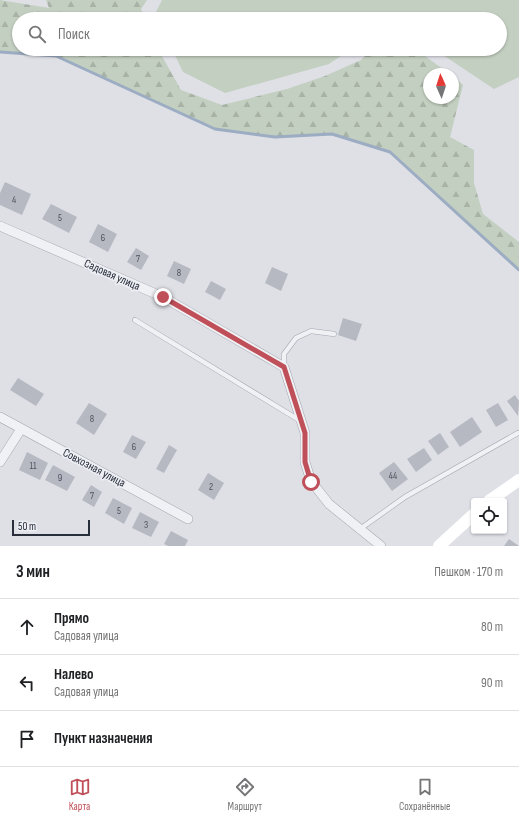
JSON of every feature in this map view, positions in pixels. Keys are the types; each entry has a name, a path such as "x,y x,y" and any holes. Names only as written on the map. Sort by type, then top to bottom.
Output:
{"main road":[{"path":"493,498 519,480"},
{"path":"440,546 471,517"}],"street":[{"name":"Садовая улица","path":"0,226 163,297 284,367"},
{"path":"284,367 305,433 305,462 311,482 329,504 381,546"},
{"name":"Совхозная улица","path":"0,417 188,519"},
{"path":"0,462 21,429"}],"lane":[{"path":"135,320 301,421"},
{"path":"284,367 284,354 296,338 311,331 334,334"},
{"path":"360,529 405,497 518,433"}],"green space":[{"path":"0,0 49,8 46,0 147,0 141,9 142,12 12,12 12,53 0,52"},
{"path":"162,0 519,0 519,77 494,89 444,56 507,56 507,12 156,12"},
{"path":"56,56 162,56 181,90 222,105 287,89 325,76 361,60 365,56 425,56 442,68 423,68 423,104 458,104 450,137 474,150 474,183 483,214 519,242 519,270 390,152 332,134 275,137 215,129"},
{"path":"175,56 341,56 329,64 225,93 183,72"},
{"path":"459,81 463,85 459,101"}],"building":[{"path":"5,182 31,194 22,215 0,205 0,193"},
{"path":"51,204 77,217 69,233 42,219"},
{"path":"98,224 117,234 108,252 89,242"},
{"path":"136,248 149,256 141,270 127,262"},
{"path":"174,261 191,269 184,284 167,276"},
{"path":"272,267 288,274 281,291 265,283"},
{"path":"211,281 226,289 220,300 205,292"},
{"path":"343,318 362,324 356,341 338,335"},
{"path":"18,378 44,394 36,406 10,390"},
{"path":"515,395 519,401 518,416 507,401"},
{"path":"89,403 107,414 94,435 76,423"},
{"path":"498,403 508,420 496,427 486,410"},
{"path":"472,417 482,432 460,447 450,432"},
{"path":"440,433 449,447 438,455 428,441"},
{"path":"132,435 146,442 136,459 123,452"},
{"path":"169,445 177,450 164,473 156,469"},
{"path":"424,448 432,460 416,472 407,459"},
{"path":"27,452 48,463 40,480 19,470"},
{"path":"394,462 408,479 392,491 379,473"},
{"path":"53,465 75,477 67,491 45,480"},
{"path":"208,473 224,483 214,500 198,490"},
{"path":"91,485 102,492 94,507 82,500"},
{"path":"113,498 132,508 124,524 105,513"},
{"path":"140,512 159,522 151,537 132,528"},
{"path":"171,531 188,540 185,546 168,546 164,544"},
{"path":"509,539 519,546 504,546"}],"waterway":[{"path":"0,52 12,53"},
{"path":"56,56 215,129 275,137 332,134 390,152 519,270"}],"route":[{"path":"163,297 284,367 305,433 305,462 311,482"}]}
